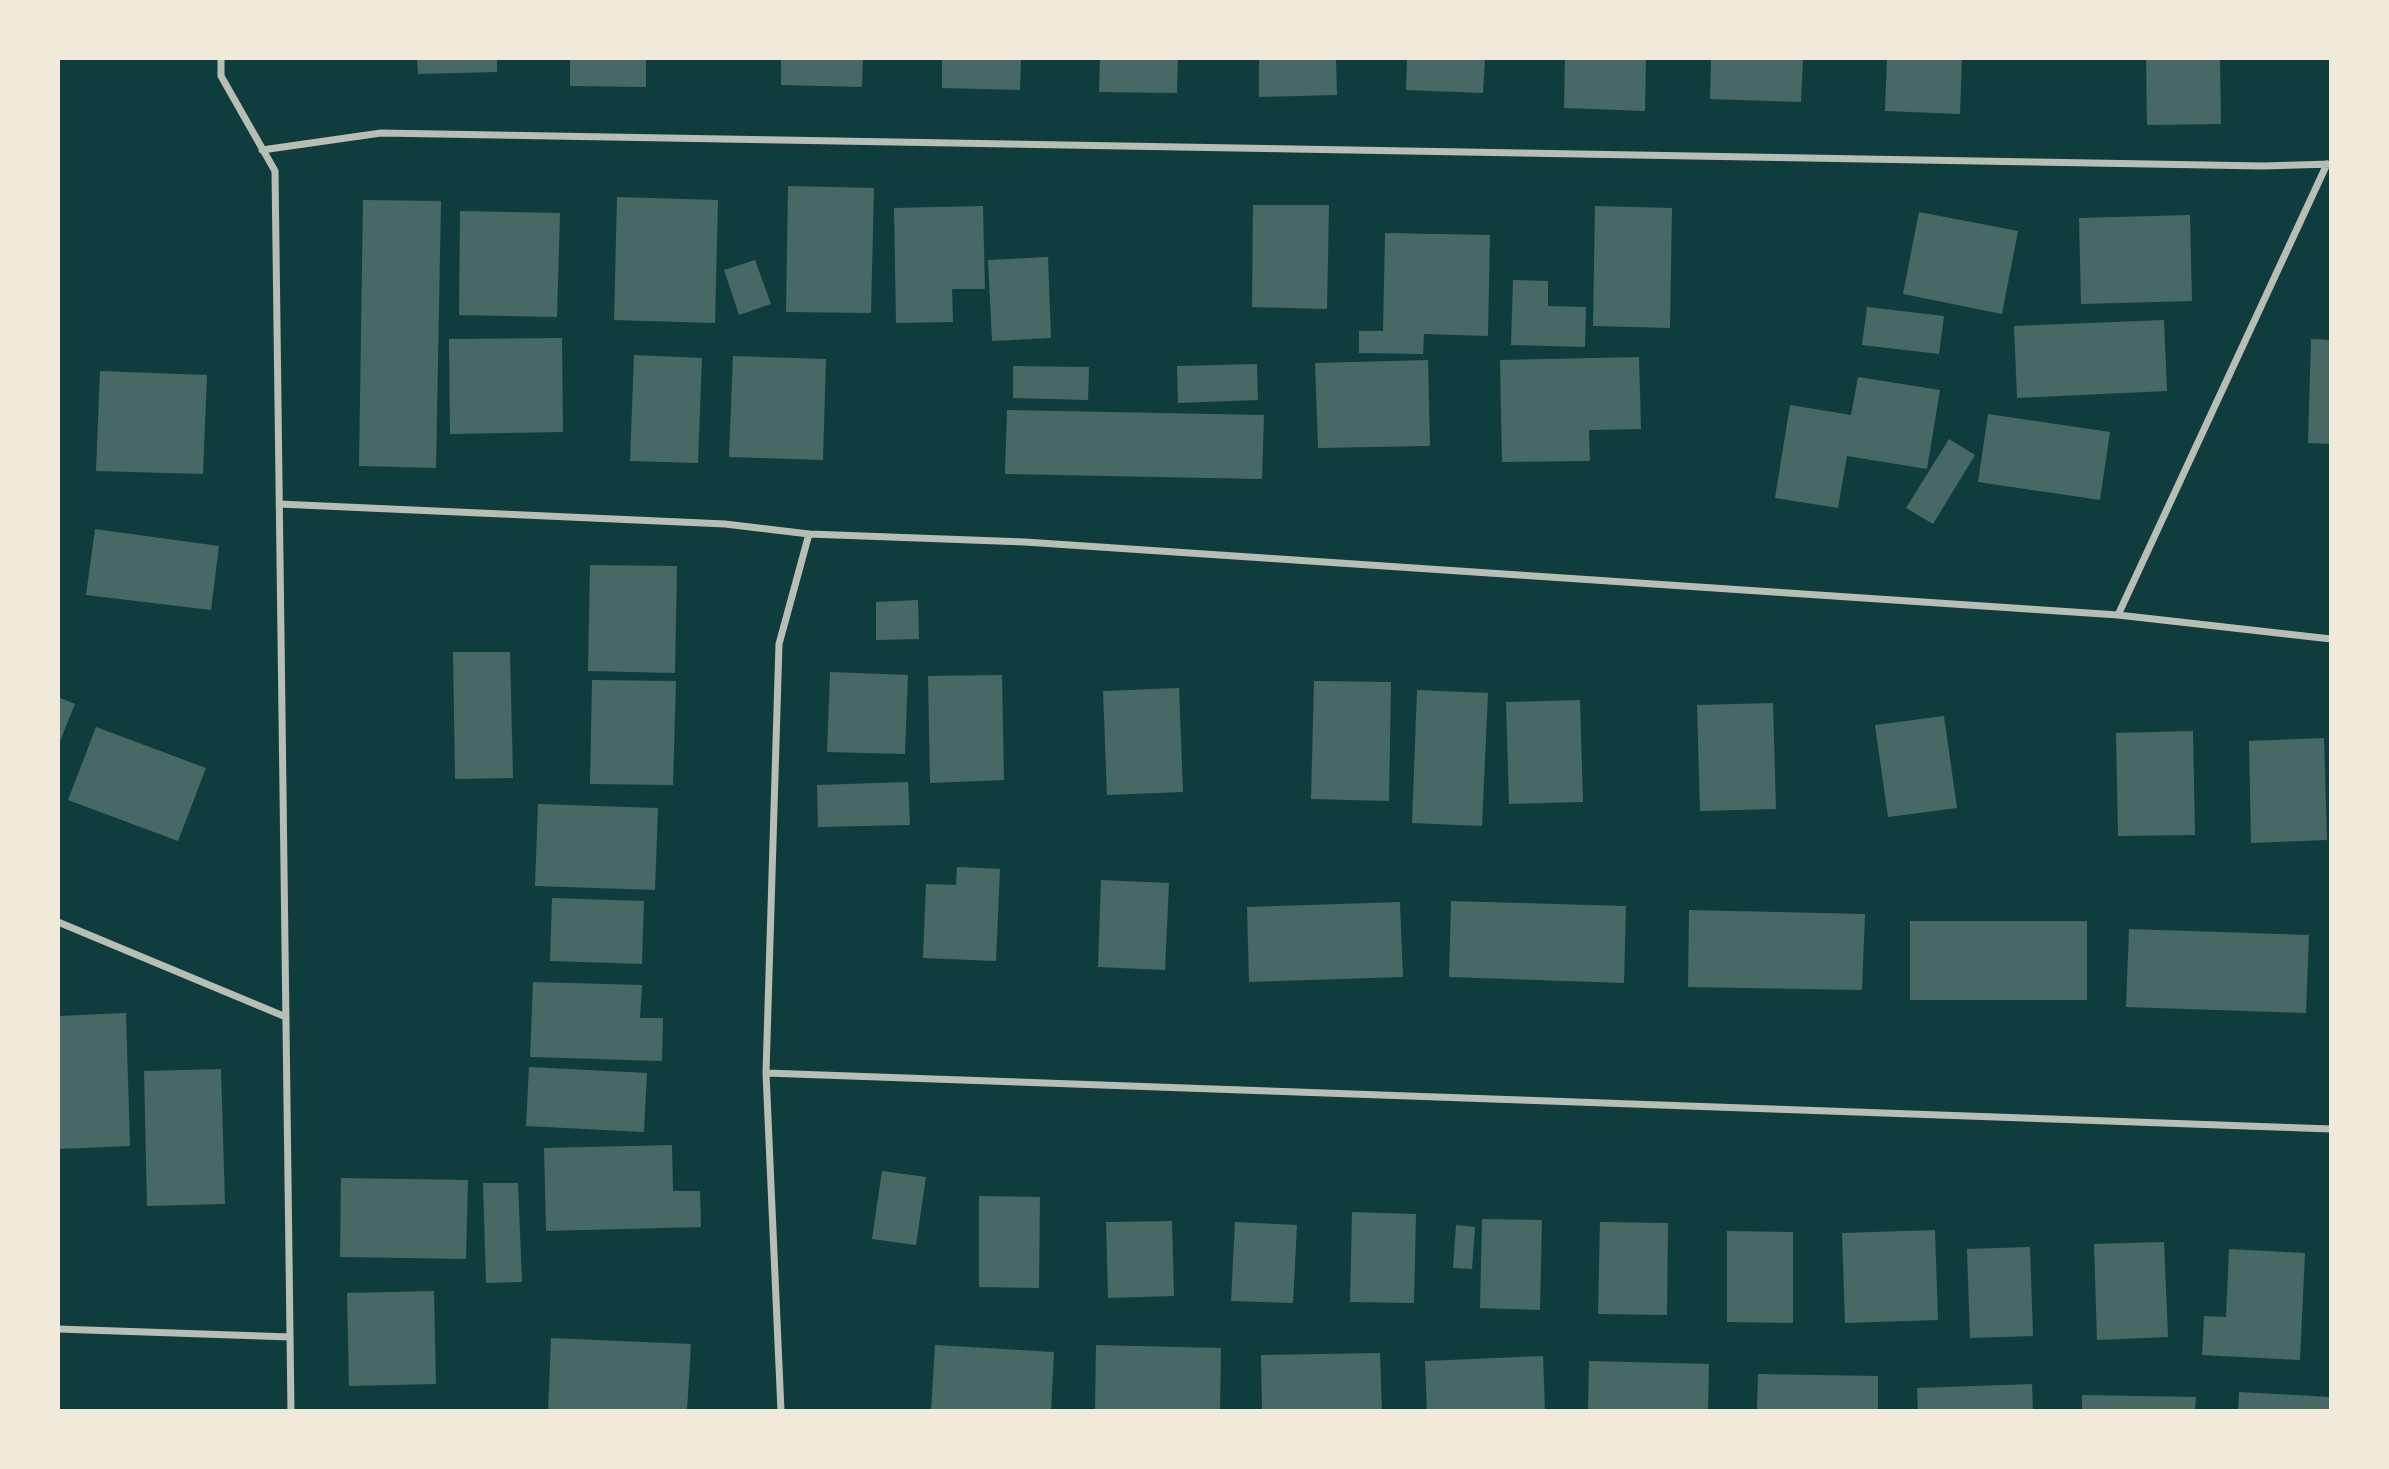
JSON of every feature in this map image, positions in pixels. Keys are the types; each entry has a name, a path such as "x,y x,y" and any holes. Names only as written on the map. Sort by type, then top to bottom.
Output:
{"street":[{"path":"221,58 221,76 275,171 291,1411"},
{"path":"262,150 381,133 2249,166 2329,164 2118,615"},
{"path":"279,504 725,524 809,534 1025,542 2118,615 2331,639"},
{"path":"780,1411 766,1073 779,645 809,534"},
{"path":"58,922 286,1017"},
{"path":"766,1073 2331,1129"},
{"path":"58,1329 290,1337"}],"building":[{"path":"417,58 497,58 497,72 418,74"},
{"path":"570,58 646,58 646,87 570,86"},
{"path":"781,58 863,58 862,87 781,85"},
{"path":"942,58 1021,58 1020,90 942,88"},
{"path":"1100,58 1178,58 1177,93 1099,92"},
{"path":"1259,58 1336,58 1337,95 1259,97"},
{"path":"1407,58 1485,58 1483,93 1406,90"},
{"path":"1565,58 1646,58 1645,111 1564,108"},
{"path":"1711,58 1803,58 1801,102 1710,99"},
{"path":"1887,58 1962,58 1960,114 1885,111"},
{"path":"2146,58 2220,58 2221,124 2147,125"},
{"path":"788,186 874,188 871,313 786,312"},
{"path":"617,197 718,200 715,323 614,320"},
{"path":"363,200 441,201 436,468 359,466"},
{"path":"1253,205 1329,205 1327,309 1252,307"},
{"path":"983,206 985,289 952,289 953,322 896,323 894,208"},
{"path":"1595,206 1672,208 1670,328 1593,326"},
{"path":"460,211 560,213 557,317 459,315"},
{"path":"1919,212 2018,231 2002,314 1903,294"},
{"path":"2190,215 2192,301 2081,304 2079,218"},
{"path":"1385,233 1490,235 1488,336 1424,334 1423,354 1359,353 1359,331 1383,331"},
{"path":"1048,257 1051,338 992,341 988,260"},
{"path":"755,260 771,304 739,315 724,270"},
{"path":"1513,280 1548,281 1548,306 1586,307 1585,347 1511,345"},
{"path":"1867,307 1944,316 1939,354 1862,345"},
{"path":"2164,320 2167,391 2017,398 2014,326"},
{"path":"562,338 563,432 450,434 449,339"},
{"path":"2311,339 2331,340 2331,444 2308,443"},
{"path":"634,355 702,358 698,463 630,461"},
{"path":"733,356 826,359 823,460 729,457"},
{"path":"1639,357 1641,429 1589,430 1590,461 1502,462 1500,360"},
{"path":"1428,360 1430,446 1318,448 1315,363"},
{"path":"1257,364 1258,400 1178,403 1177,366"},
{"path":"1013,366 1089,367 1088,400 1013,398"},
{"path":"100,371 207,375 203,474 96,471"},
{"path":"1858,377 1940,390 1927,469 1847,456 1838,508 1775,498 1790,405 1851,415"},
{"path":"1007,410 1264,415 1262,479 1005,474"},
{"path":"1988,414 2110,432 2100,500 1978,482"},
{"path":"1949,439 1975,455 1933,524 1906,508"},
{"path":"95,529 219,546 211,610 86,595"},
{"path":"590,565 677,566 675,673 588,671"},
{"path":"918,600 919,639 876,640 876,602"},
{"path":"453,652 510,652 513,778 455,779"},
{"path":"830,672 908,675 905,754 827,752"},
{"path":"1002,675 1004,780 930,783 928,676"},
{"path":"592,680 676,681 673,785 590,784"},
{"path":"1314,681 1391,682 1389,801 1311,799"},
{"path":"1179,688 1183,792 1107,795 1103,691"},
{"path":"1417,690 1488,693 1482,826 1412,823"},
{"path":"58,697 75,704 58,746"},
{"path":"1580,700 1583,802 1509,804 1506,702"},
{"path":"1773,703 1776,809 1700,811 1697,705"},
{"path":"1944,716 1957,808 1888,817 1875,725"},
{"path":"96,727 206,768 178,841 68,800"},
{"path":"2193,731 2195,835 2118,836 2116,733"},
{"path":"2324,738 2327,840 2251,843 2249,741"},
{"path":"908,782 910,825 818,827 817,785"},
{"path":"538,804 658,808 655,890 535,886"},
{"path":"957,867 1000,869 996,961 923,958 926,884 956,885"},
{"path":"1101,880 1169,883 1165,970 1098,967"},
{"path":"552,898 644,901 642,964 550,961"},
{"path":"1451,901 1626,906 1624,983 1449,977"},
{"path":"1400,902 1403,977 1249,982 1247,907"},
{"path":"1689,910 1865,914 1862,990 1688,987"},
{"path":"1910,921 2087,921 2087,1000 1910,1000"},
{"path":"2129,929 2309,935 2306,1013 2126,1007"},
{"path":"533,982 642,985 640,1018 663,1018 662,1061 530,1057"},
{"path":"126,1013 130,1146 58,1149 58,1016"},
{"path":"529,1067 647,1073 644,1132 526,1126"},
{"path":"221,1069 225,1204 147,1206 144,1071"},
{"path":"672,1145 673,1191 700,1191 701,1227 546,1231 544,1148"},
{"path":"882,1171 926,1177 916,1245 872,1239"},
{"path":"341,1178 468,1180 466,1259 340,1257"},
{"path":"483,1183 518,1183 522,1282 486,1283"},
{"path":"979,1196 1040,1197 1039,1288 979,1287"},
{"path":"1352,1212 1416,1214 1414,1303 1350,1302"},
{"path":"1482,1219 1542,1220 1540,1310 1480,1308"},
{"path":"1172,1221 1174,1296 1108,1298 1106,1222"},
{"path":"1235,1222 1297,1225 1293,1303 1231,1301"},
{"path":"1600,1222 1668,1223 1667,1315 1598,1314"},
{"path":"1456,1225 1475,1227 1472,1269 1453,1268"},
{"path":"1935,1230 1938,1320 1845,1323 1842,1233"},
{"path":"1727,1231 1793,1232 1793,1323 1727,1322"},
{"path":"2164,1242 2168,1337 2097,1340 2094,1244"},
{"path":"2030,1247 2033,1336 1970,1338 1967,1249"},
{"path":"2229,1249 2305,1253 2300,1360 2202,1355 2204,1316 2226,1317"},
{"path":"434,1291 436,1384 349,1386 347,1293"},
{"path":"551,1338 691,1344 687,1411 548,1411"},
{"path":"935,1345 1054,1352 1051,1411 931,1411"},
{"path":"1096,1345 1221,1348 1220,1411 1095,1411"},
{"path":"1380,1353 1382,1411 1262,1411 1261,1355"},
{"path":"1543,1356 1545,1411 1427,1411 1425,1361"},
{"path":"1589,1361 1709,1364 1708,1411 1588,1411"},
{"path":"1758,1374 1878,1376 1878,1411 1757,1411"},
{"path":"2032,1384 2033,1411 1918,1411 1917,1388"},
{"path":"2239,1392 2331,1397 2331,1411 2238,1411"},
{"path":"2082,1395 2196,1397 2195,1411 2082,1411"}]}
